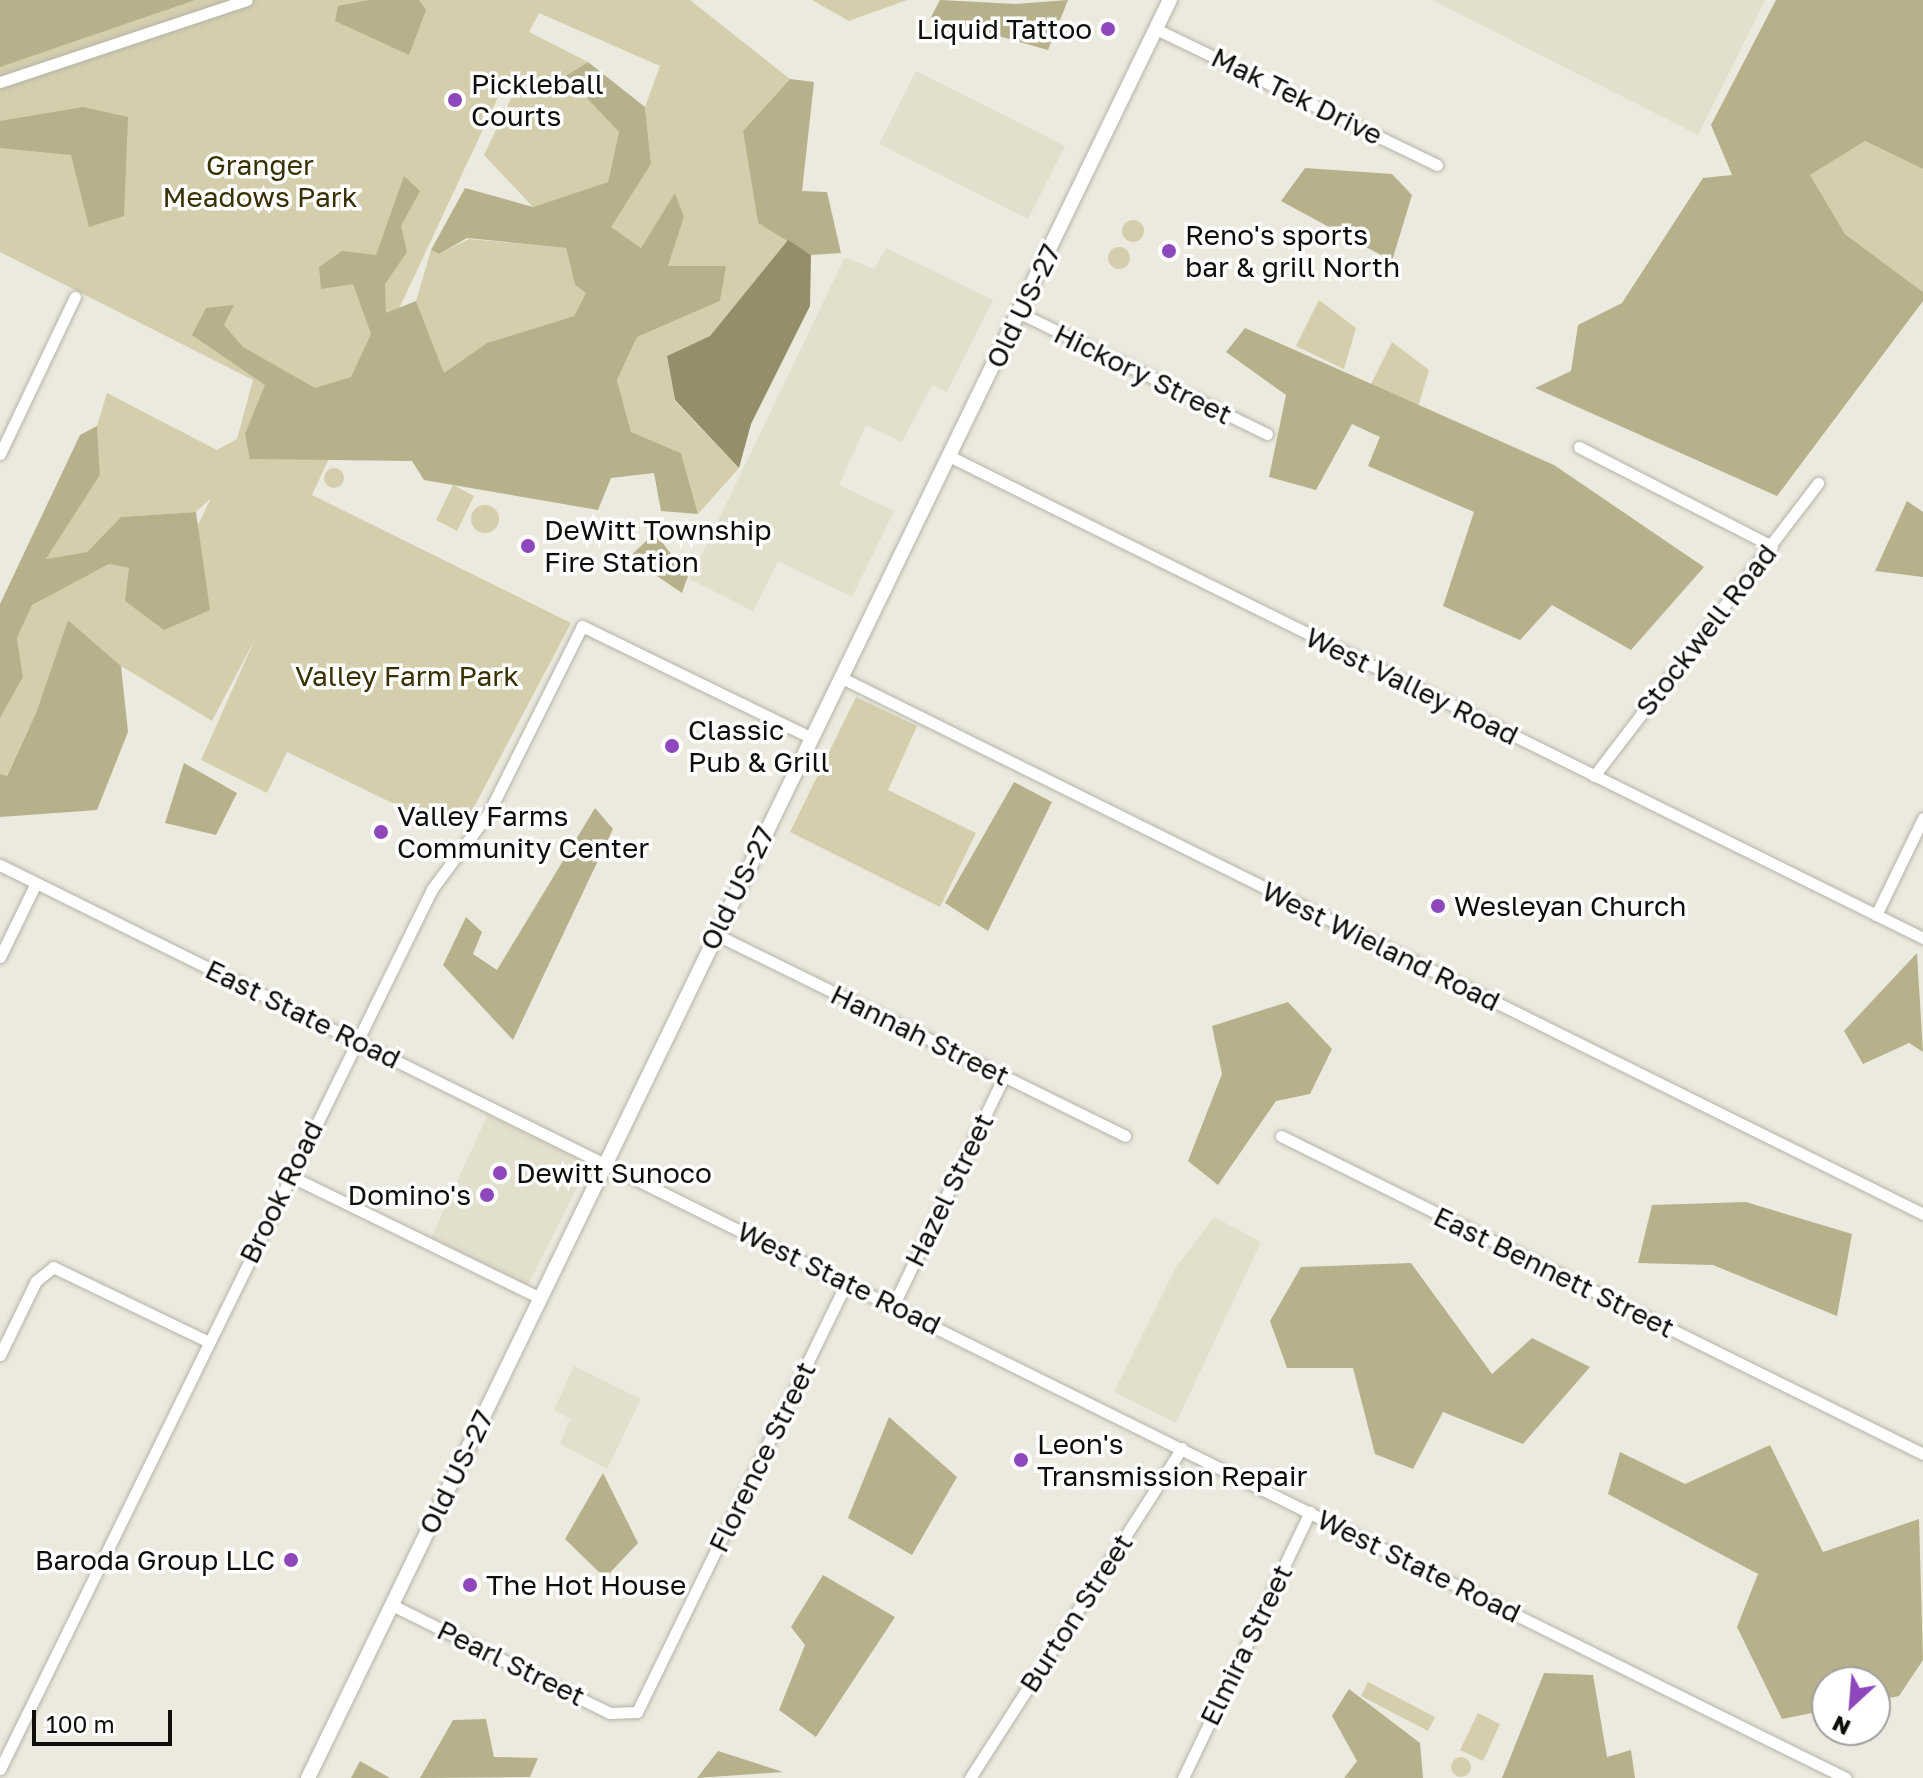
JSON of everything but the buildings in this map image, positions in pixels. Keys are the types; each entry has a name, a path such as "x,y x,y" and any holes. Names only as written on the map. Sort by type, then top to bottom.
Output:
{"main road":[{"name":"Old US-27","path":"308,1778 810,737 1020,313 1170,0"}],"street":[{"path":"0,82 247,0"},
{"name":"Mak Tek Drive","path":"1156,29 1437,165"},
{"path":"0,454 75,297"},
{"name":"Hickory Street","path":"1020,313 1267,434"},
{"path":"1579,447 1772,546"},
{"name":"West Valley Road","path":"949,456 1923,938"},
{"name":"Stockwell Road","path":"1594,776 1818,483"},
{"name":"Brook Road","path":"0,1769 288,1175 432,889 488,814 582,626 810,737"},
{"name":"West Wieland Road","path":"840,677 1923,1214"},
{"path":"1876,915 1923,818"},
{"name":"East State Road","path":"0,865 606,1162"},
{"path":"0,957 36,883"},
{"name":"Hannah Street","path":"715,934 1125,1136"},
{"name":"Hazel Street","path":"894,1304 1004,1076"},
{"name":"East Bennett Street","path":"1281,1136 1923,1454"},
{"name":"West State Road","path":"606,1162 1846,1778"},
{"path":"288,1175 540,1298"},
{"path":"0,1355 36,1281 53,1267 207,1341"},
{"name":"Florence Street","path":"631,1716 847,1282"},
{"name":"Burton Street","path":"970,1778 1182,1448"},
{"name":"Elmira Street","path":"1183,1778 1310,1512"},
{"name":"Pearl Street","path":"392,1605 610,1713 631,1716"}],"shaded area":[{"path":"0,0 195,0 0,67"},
{"path":"369,0 419,0 426,10 409,55 335,21 338,6"},
{"path":"940,0 1016,4 1068,0 1048,50 931,17"},
{"path":"1432,0 1765,0 1698,135"},
{"path":"1776,0 1923,0 1923,169 1865,141 1810,175 1845,234 1923,292 1923,301 1777,496 1535,388 1571,371 1578,325 1622,303 1703,178 1732,175 1711,125"},
{"path":"588,62 645,107 651,164 611,227 641,248 675,193 684,217 668,266 726,266 720,301 637,337 617,380 631,432 681,453 698,514 661,511 654,473 611,478 598,510 424,480 412,461 250,459 245,434 265,385 192,335 206,308 234,305 224,325 243,347 315,388 351,377 371,334 353,284 321,289 319,267 342,251 376,255 404,176 420,191 401,226 407,252 385,284 386,313 416,301 444,373 487,343 574,316 586,293 575,285 566,248 467,238 439,254 431,250 465,188 533,207 608,182 619,132 566,76"},
{"path":"916,71 1065,146 1028,219 879,144"},
{"path":"790,79 814,82 802,191 827,192 841,253 811,255 758,223 743,131"},
{"path":"83,107 128,117 124,216 89,227 71,155 0,148 0,121"},
{"path":"1305,168 1392,174 1412,195 1392,261 1281,201"},
{"path":"788,240 811,255 810,306 751,424 739,468 675,400 667,356 710,336"},
{"path":"886,248 993,300 947,392 932,385 902,442 866,425 839,485 894,511 852,597 778,561 753,611 690,579 845,257 874,269"},
{"path":"1245,328 1554,465 1704,567 1631,650 1552,605 1520,640 1443,606 1474,512 1368,466 1380,437 1352,424 1316,490 1269,477 1286,395 1226,352"},
{"path":"97,426 100,475 46,559 87,552 121,517 196,512 210,610 164,630 125,601 129,568 109,564 32,605 17,638 23,677 0,718 0,604 80,435"},
{"path":"1907,501 1923,512 1923,577 1875,571"},
{"path":"655,533 688,576 682,593 629,557"},
{"path":"68,620 121,666 128,732 97,810 0,817 0,774 7,776 36,713"},
{"path":"184,763 237,793 216,835 165,823"},
{"path":"1014,782 1052,802 988,931 945,903"},
{"path":"595,808 613,829 513,1040 443,965 466,917 482,932 473,954 497,970"},
{"path":"1917,953 1923,1052 1909,1043 1863,1064 1844,1031"},
{"path":"1288,1002 1332,1049 1310,1094 1276,1101 1218,1185 1188,1161 1222,1074 1212,1026"},
{"path":"488,1114 589,1164 528,1285 431,1238"},
{"path":"1746,1202 1852,1234 1837,1316 1713,1265 1638,1263 1652,1205"},
{"path":"1214,1217 1261,1242 1176,1423 1114,1392 1176,1267"},
{"path":"1411,1263 1492,1374 1532,1338 1590,1367 1523,1444 1443,1412 1413,1469 1375,1454 1353,1368 1287,1368 1270,1321 1301,1267"},
{"path":"574,1366 641,1399 607,1469 560,1444 570,1419 554,1410"},
{"path":"889,1417 957,1477 912,1555 848,1518"},
{"path":"1770,1445 1823,1552 1919,1519 1923,1660 1899,1696 1891,1698 1891,1666 1811,1666 1811,1713 1782,1719 1737,1627 1758,1574 1608,1494 1620,1452 1685,1484"},
{"path":"603,1473 638,1543 605,1578 565,1539"},
{"path":"823,1575 895,1617 816,1737 779,1710 805,1645 791,1627"},
{"path":"1544,1673 1593,1675 1607,1757 1631,1750 1635,1778 1502,1778"},
{"path":"1349,1689 1420,1743 1423,1778 1344,1778 1357,1761 1332,1716"},
{"path":"486,1719 494,1757 538,1758 530,1777 420,1778 453,1720"},
{"path":"718,1751 783,1772 697,1778"},
{"path":"360,1761 390,1778 351,1778"}],"green space":[{"path":"0,0 690,0 790,79 743,131 758,223 788,240 710,336 667,356 675,401 739,468 698,514 681,453 631,432 617,380 637,337 720,301 725,266 668,266 684,217 675,194 641,248 610,227 651,164 645,107 660,66 539,13 529,32 588,62 567,76 619,132 608,182 533,207 484,155 515,90 507,78 312,495 571,623 473,809 448,830 287,752 267,793 201,760 255,639 212,721 121,666 68,620 36,713 6,777 0,774 0,718 23,677 17,638 32,604 109,564 129,568 164,595 211,498 196,512 121,517 87,552 46,559 100,475 97,426 107,393 217,450 237,439 253,380 0,252"},
{"path":"812,0 907,0 849,21"},
{"path":"1865,141 1923,169 1923,292 1845,234 1810,175"},
{"path":"1133,220 1141,223 1144,231 1141,239 1133,242 1125,239 1122,231 1125,223"},
{"path":"469,239 566,248 575,285 587,293 574,316 487,343 444,374 416,301 431,250 439,254"},
{"path":"1119,247 1127,250 1130,258 1127,266 1119,269 1111,266 1108,258 1111,250"},
{"path":"1319,300 1356,328 1344,369 1296,346"},
{"path":"1392,342 1429,370 1417,411 1369,388"},
{"path":"334,468 341,471 344,478 341,485 334,488 327,485 324,478 327,471"},
{"path":"453,485 474,496 457,531 436,520"},
{"path":"485,505 495,509 499,519 495,529 485,533 475,529 471,519 475,509"},
{"path":"856,697 917,726 888,790 976,833 940,907 790,832"},
{"path":"1368,1682 1435,1717 1428,1731 1361,1696"},
{"path":"1478,1713 1500,1724 1483,1761 1460,1750"},
{"path":"1461,1757 1468,1760 1471,1767 1468,1774 1461,1777 1454,1774 1451,1767 1454,1760"}],"place":[{"name":"Liquid Tattoo","path":"1108,29"},
{"name":"Pickleball Courts","path":"455,100"},
{"name":"Reno's sports bar & grill North","path":"1169,251"},
{"name":"DeWitt Township Fire Station","path":"528,546"},
{"name":"Classic Pub & Grill","path":"672,746"},
{"name":"Valley Farms Community Center","path":"381,832"},
{"name":"Wesleyan Church","path":"1438,906"},
{"name":"Dewitt Sunoco","path":"500,1173"},
{"name":"Domino's","path":"487,1195"},
{"name":"Leon's Transmission Repair","path":"1021,1460"},
{"name":"Baroda Group LLC","path":"291,1560"},
{"name":"The Hot House","path":"470,1585"}],"park label":[{"name":"Granger Meadows Park","path":"260,181"},
{"name":"Valley Farm Park","path":"407,676"}]}
